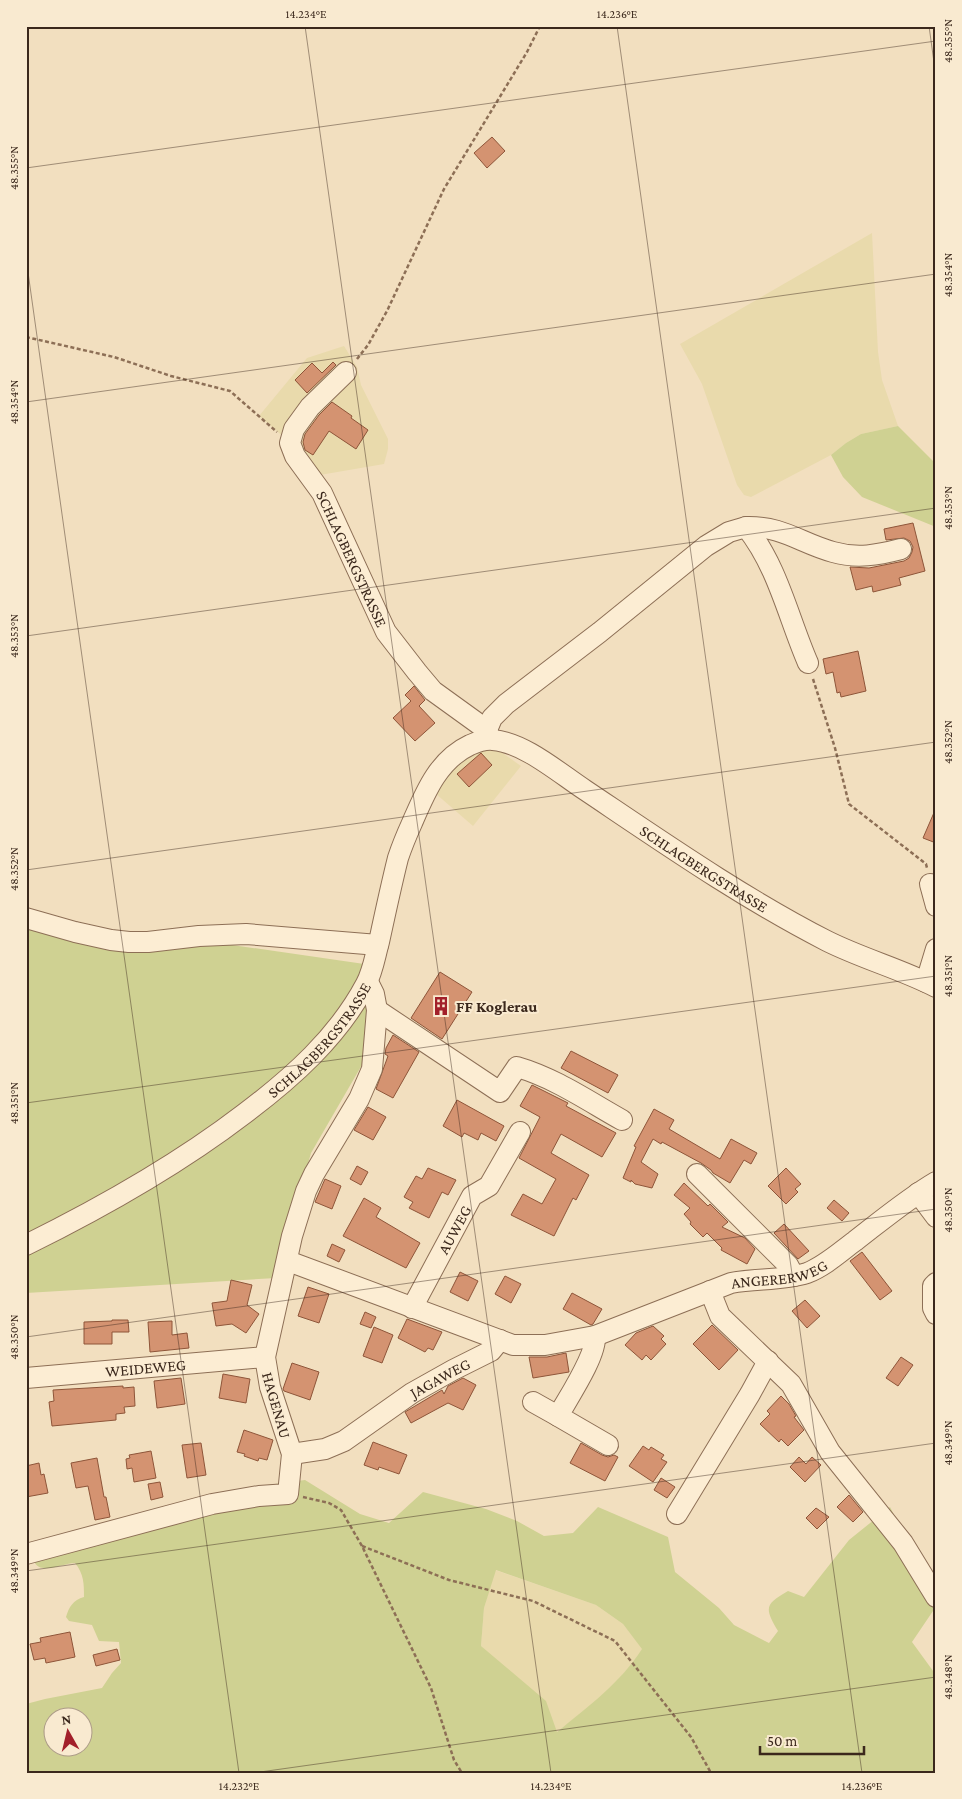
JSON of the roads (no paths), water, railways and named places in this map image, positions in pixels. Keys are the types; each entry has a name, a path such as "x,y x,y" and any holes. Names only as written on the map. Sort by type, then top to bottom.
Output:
{"street":[{"name":"SCHLAGBERGSTRASSE","path":"346,372 302,417 291,435 290,443 296,456 322,493 386,632 434,691 488,734 533,755 673,850 802,927 851,952 931,985 936,949"},
{"path":"488,734 492,718 506,704 600,632 685,563 721,536 737,528 760,526 774,529 820,548 847,555 874,556 901,549"},
{"path":"746,527 755,539 778,581 808,663"},
{"name":"SCHLAGBERGSTRASSE","path":"26,1245 91,1213 210,1140 272,1093 325,1042 368,982 400,854 431,783 452,757 488,734"},
{"path":"930,884 936,906"},
{"path":"26,918 75,932 129,942 246,934 378,945"},
{"name":"HAGENAU","path":"26,1554 212,1504 259,1496 288,1494 292,1454 270,1387 265,1357 294,1228 306,1191 367,1082 374,1055 376,1010 374,994 368,982"},
{"name":"SCHLAGBERGSTRASSE","path":"376,1010 500,1092 516,1067 531,1071 553,1081 622,1120"},
{"name":"AUWEG","path":"412,1308 472,1196 489,1186 520,1132"},
{"path":"697,1174 788,1265 794,1276"},
{"name":"ANGERERWEG","path":"934,1589 890,1525 838,1463 791,1384 720,1316 710,1291 740,1281 794,1276 813,1270 918,1193 936,1182"},
{"path":"918,1193 936,1218"},
{"path":"288,1261 513,1345 545,1345 595,1336 710,1291"},
{"path":"936,1283 933,1286 933,1308 936,1314"},
{"path":"558,1416 592,1354 595,1347 595,1336"},
{"name":"JAGAWEG","path":"292,1454 325,1449 344,1441 412,1394 460,1366 491,1351 500,1340"},
{"name":"WEIDEWEG","path":"26,1378 265,1357"},
{"path":"677,1514 768,1361"},
{"path":"533,1402 608,1445"}],"place":[{"name":"FF Koglerau","path":"441,1006"}]}
